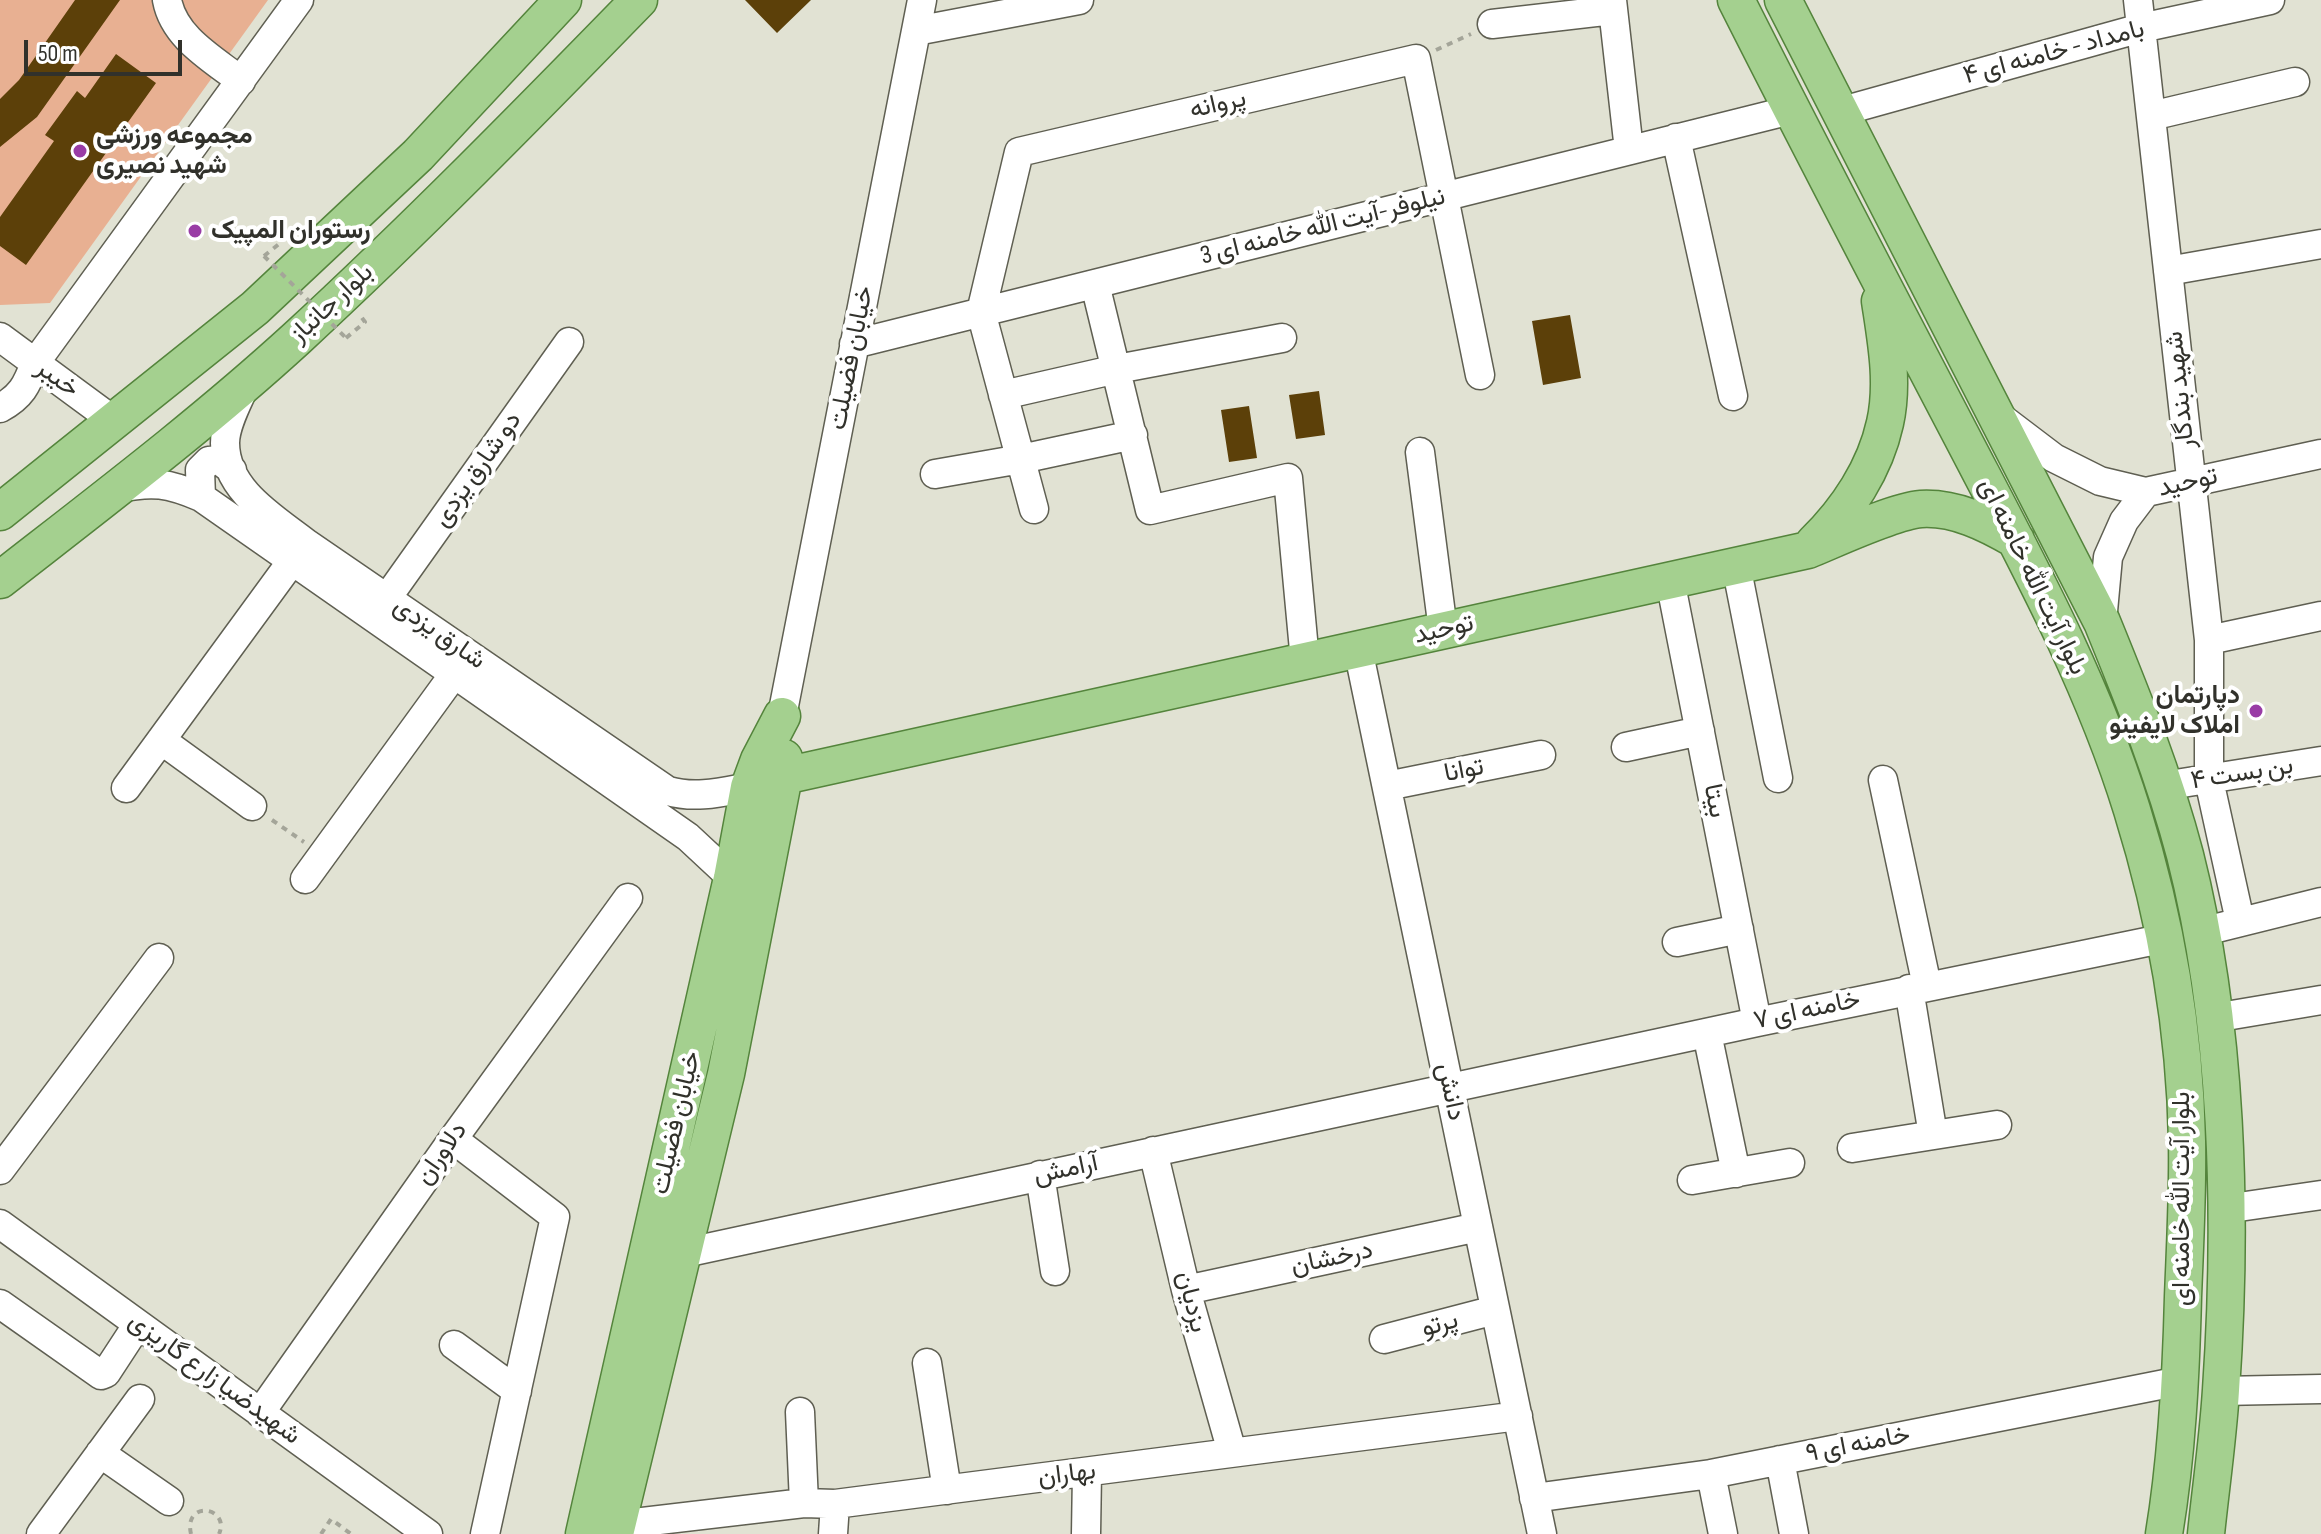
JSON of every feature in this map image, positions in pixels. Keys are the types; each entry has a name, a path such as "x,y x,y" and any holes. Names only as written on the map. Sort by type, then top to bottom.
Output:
{"main road":[{"name":"بلوار جانباز","path":"0,512 255,308 418,155 563,0"},
{"name":"بلوار جانباز","path":"0,580 118,488 295,340 459,184 639,0"},
{"name":"بلوار آیت الله خامنه ای","path":"1736,0 2016,540 2073,657 2132,810 2166,938 2187,1139 2180,1381 2164,1534"},
{"name":"بلوار آیت الله خامنه ای","path":"1783,0 2102,622 2144,728 2185,855 2214,1018 2226,1152 2221,1391 2206,1534"},
{"path":"1808,550 1852,501 1885,423 1889,384 1888,349 1876,272"},
{"name":"توحید","path":"749,787 784,776 1808,550 1920,509 1957,513 1988,524 2016,540"},
{"name":"خیابان فضیلت","path":"605,1531 684,1253 726,1074 784,776 782,716"},
{"name":"خیابان فضیلت","path":"605,1531 749,787 782,716"}],"street":[{"path":"167,0 169,11 186,38 241,81"},
{"path":"0,408 18,398 28,384 35,363 299,0"},
{"name":"خیابان فضیلت","path":"782,716 922,0"},
{"path":"916,31 1079,0"},
{"name":"بامداد - خامنه ای ۴","path":"1839,112 2140,14 2270,0"},
{"path":"1492,24 1612,5 1629,150"},
{"name":"شهید بندگار","path":"2140,14 2209,640 2209,780 2240,921"},
{"path":"1416,59 1480,375"},
{"name":"پروانه","path":"981,312 1019,152 1416,59"},
{"path":"2151,116 2295,82"},
{"name":"نیلوفر-آیت الله خامنه ای 3","path":"854,344 1791,110"},
{"path":"1676,138 1733,396"},
{"path":"2168,271 2321,244"},
{"path":"1095,284 1150,510 1288,478 1305,661"},
{"path":"981,312 1034,509"},
{"name":"خیبر","path":"0,337 114,421"},
{"path":"1003,395 1117,369 1282,338"},
{"name":"دو شارق یزدی","path":"387,598 569,342"},
{"name":"شارق یزدی","path":"247,382 225,440 228,462 238,483 257,505 387,598 461,664 668,791 694,795 749,787"},
{"path":"1995,413 2054,458 2100,481 2146,492"},
{"path":"935,474 1133,435"},
{"path":"1420,452 1443,630"},
{"name":"توحید","path":"2102,622 2108,557 2124,521 2146,492 2321,454"},
{"path":"201,497 200,470 209,461 219,460 232,470"},
{"path":"118,488 146,482 159,483 201,497 292,561 461,664 675,827 732,878"},
{"path":"126,788 292,561"},
{"path":"1736,565 1778,778"},
{"name":"بیتا","path":"1670,580 1757,1022"},
{"path":"2209,640 2321,616"},
{"name":"دانش","path":"1358,649 1542,1534"},
{"path":"305,879 461,664"},
{"path":"1626,747 1700,731"},
{"path":"161,740 252,806"},
{"name":"توانا","path":"1387,786 1541,755"},
{"name":"بن بست ۴","path":"2163,786 2321,761"},
{"path":"1883,780 1918,988 1933,1135"},
{"path":"675,827 692,829 701,821 703,811 694,795"},
{"name":"دلاوران","path":"260,1413 628,898"},
{"path":"2201,932 2321,902"},
{"path":"1677,942 1739,929"},
{"name":"خامنه ای ۷","path":"1450,1089 2166,938"},
{"path":"0,1170 159,958"},
{"path":"2214,1018 2321,1000"},
{"path":"1707,1033 1736,1173"},
{"name":"آرامش","path":"684,1253 1450,1089"},
{"path":"1852,1148 1997,1125"},
{"path":"453,1139 555,1217 485,1534"},
{"name":"یزدیان","path":"1153,1151 1186,1290 1232,1452"},
{"path":"1692,1180 1790,1163"},
{"path":"1040,1175 1055,1271"},
{"path":"2225,1209 2321,1195"},
{"name":"شهیدضیا زارع گاریزی","path":"0,1224 428,1534"},
{"name":"درخشان","path":"1186,1290 1478,1227"},
{"path":"0,1304 101,1375 106,1373 138,1324"},
{"name":"پرتو","path":"1384,1339 1495,1310"},
{"path":"454,1345 517,1391"},
{"path":"927,1363 947,1490"},
{"name":"خامنه ای ۹","path":"1534,1498 1711,1474 2180,1381"},
{"path":"2221,1391 2321,1389"},
{"path":"41,1534 140,1399"},
{"path":"800,1412 804,1503"},
{"name":"بهاران","path":"605,1531 804,1503 835,1504 1518,1416"},
{"path":"100,1453 169,1501"},
{"path":"1780,1460 1794,1534"},
{"path":"1086,1534 1087,1473"},
{"path":"1711,1474 1723,1534"},
{"path":"833,1534 835,1504"}],"path":[{"path":"1416,59 1492,24"},
{"path":"283,241 264,256 346,338 365,322"},
{"path":"252,806 322,855"},
{"path":"191,1534 189,1525 193,1515 201,1510 211,1511 219,1517 222,1528 219,1534"},
{"path":"321,1534 331,1519 351,1534"}],"shaded area":[{"name":"مجموعه ورزشی شهید نصیری","path":"0,0 268,0 50,303 0,305"}],"building":[{"path":"75,0 120,0 37,117 0,147 0,99 19,80"},
{"path":"745,0 811,0 777,33"},
{"path":"116,54 156,83 26,265 0,246 0,217 54,141 45,135 77,91 85,98"},
{"path":"1570,315 1581,378 1543,385 1532,321"},
{"path":"1319,391 1325,435 1296,439 1289,395"},
{"path":"1249,406 1257,458 1229,462 1221,410"}],"place":[{"name":"مجموعه ورزشی شهید نصیری","path":"80,151"},
{"name":"رستوران المپیک","path":"195,231"},
{"name":"دپارتمان املاک لایفینو","path":"2256,711"}]}
